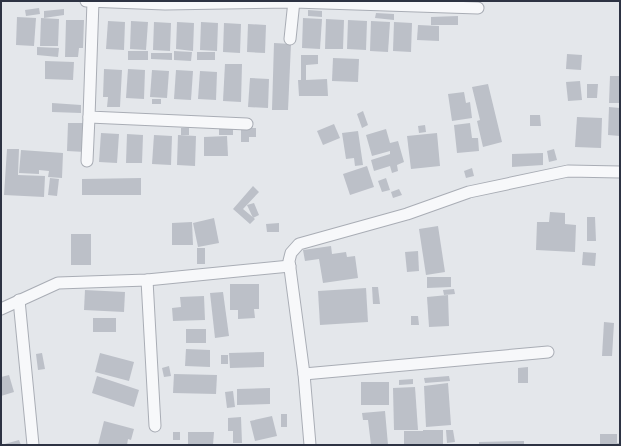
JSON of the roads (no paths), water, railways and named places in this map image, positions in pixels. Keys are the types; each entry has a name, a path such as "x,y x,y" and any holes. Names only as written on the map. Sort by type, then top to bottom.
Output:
{"street":[{"path":"86,1 165,4 294,2 478,8"},
{"path":"87,160 90,117 93,1"},
{"path":"290,39 294,2"},
{"path":"90,117 247,124"},
{"path":"310,445 304,374 290,266 291,253 299,244 407,214 469,192 568,171 620,172"},
{"path":"1,309 58,283 147,280 290,266"},
{"path":"147,280 155,426"},
{"path":"19,300 33,445"},
{"path":"304,374 548,352"}]}
